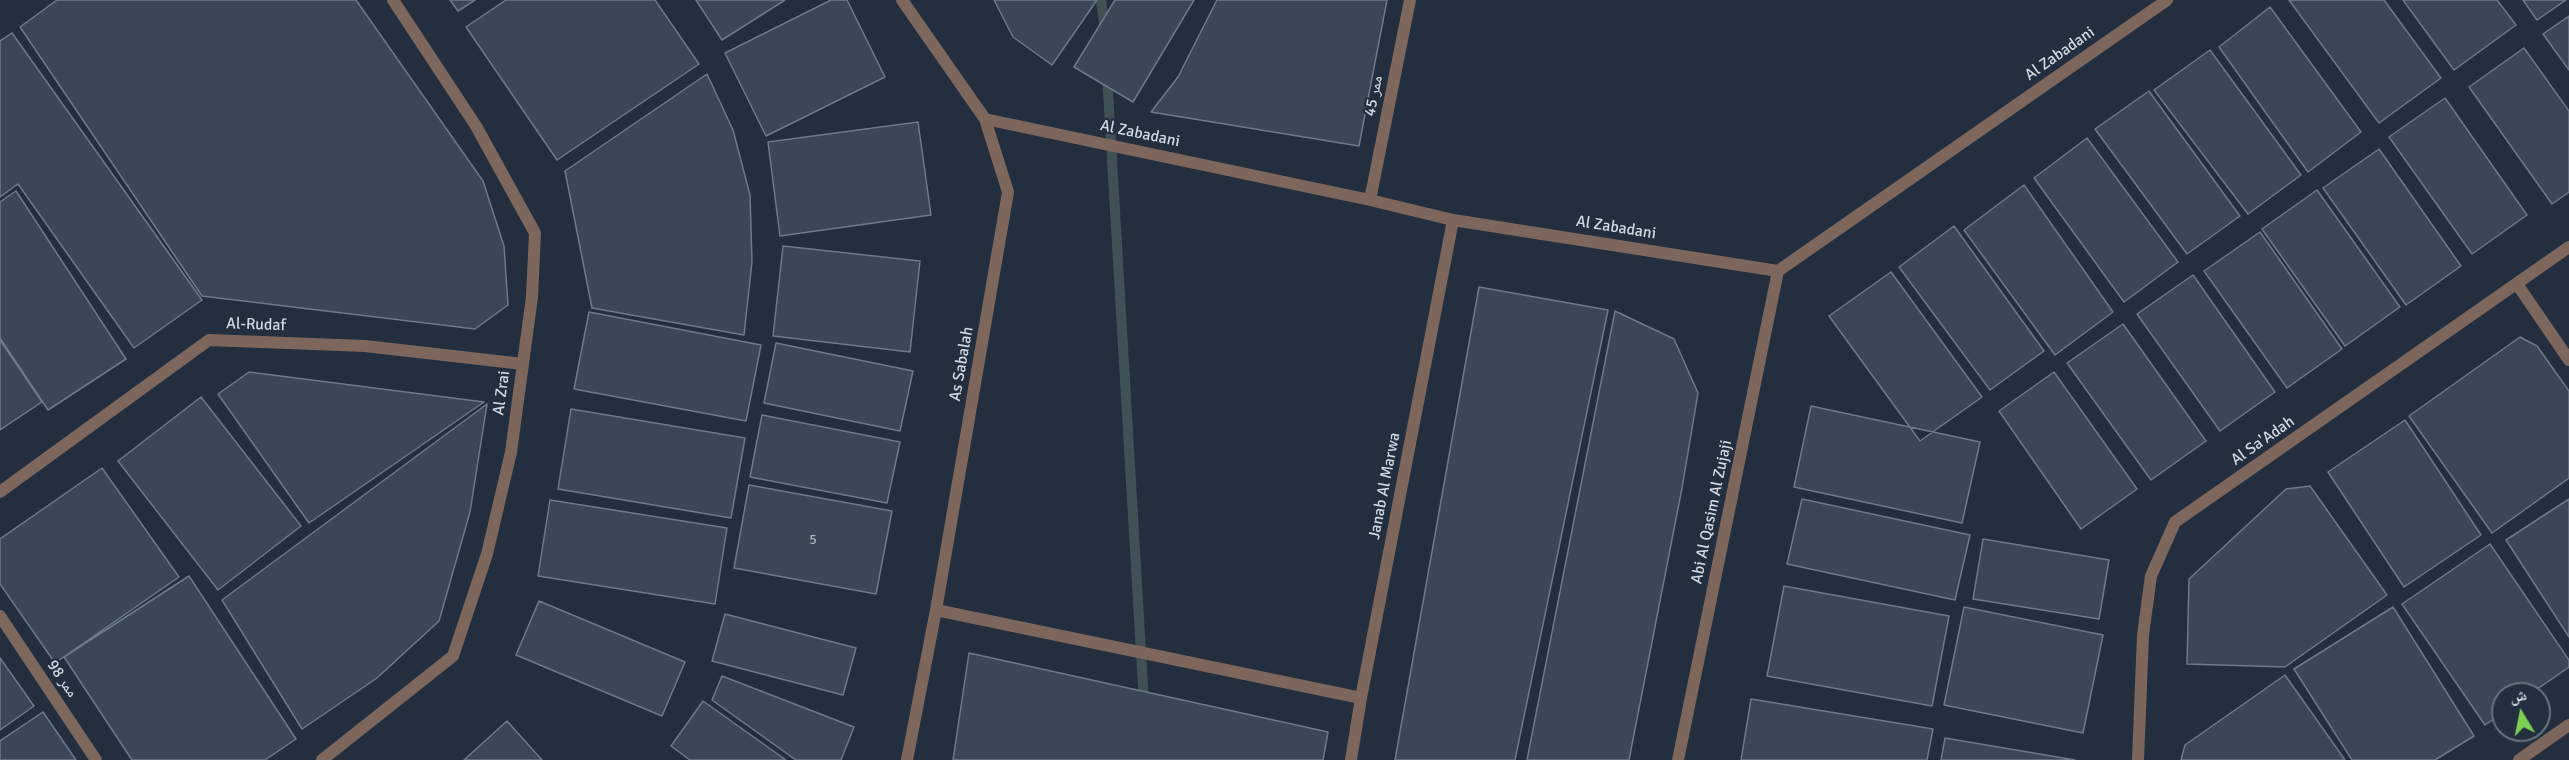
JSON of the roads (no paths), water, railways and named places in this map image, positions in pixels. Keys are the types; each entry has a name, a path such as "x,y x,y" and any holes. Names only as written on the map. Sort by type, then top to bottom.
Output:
{"street":[{"name":"Al Zrai","path":"322,760 453,656 487,554 511,452 532,297 535,234 476,126 393,0"},
{"name":"As Sabalah","path":"902,0 985,119 1008,192 936,610 907,760"},
{"name":"ممر 45","path":"1370,200 1410,0"},
{"name":"Al Zabadani","path":"985,119 1370,200 1453,220 1778,271 2167,0"},
{"name":"Janab Al Marwa","path":"1351,760 1453,220"},
{"name":"Al Sa'Adah","path":"2138,760 2143,635 2151,576 2175,522 2569,247"},
{"name":"Abi Al Qasim Al Zujaji","path":"1678,760 1778,271"},
{"path":"2517,284 2569,360"},
{"name":"Al-Rudaf","path":"0,492 209,340 365,346 523,364"},
{"path":"936,610 1361,698"},
{"name":"ممر 98","path":"0,616 96,760"},
{"path":"2519,760 2569,725"}],"waterway":[{"path":"1101,0 1105,32"},
{"path":"1107,75 1144,703"}]}
